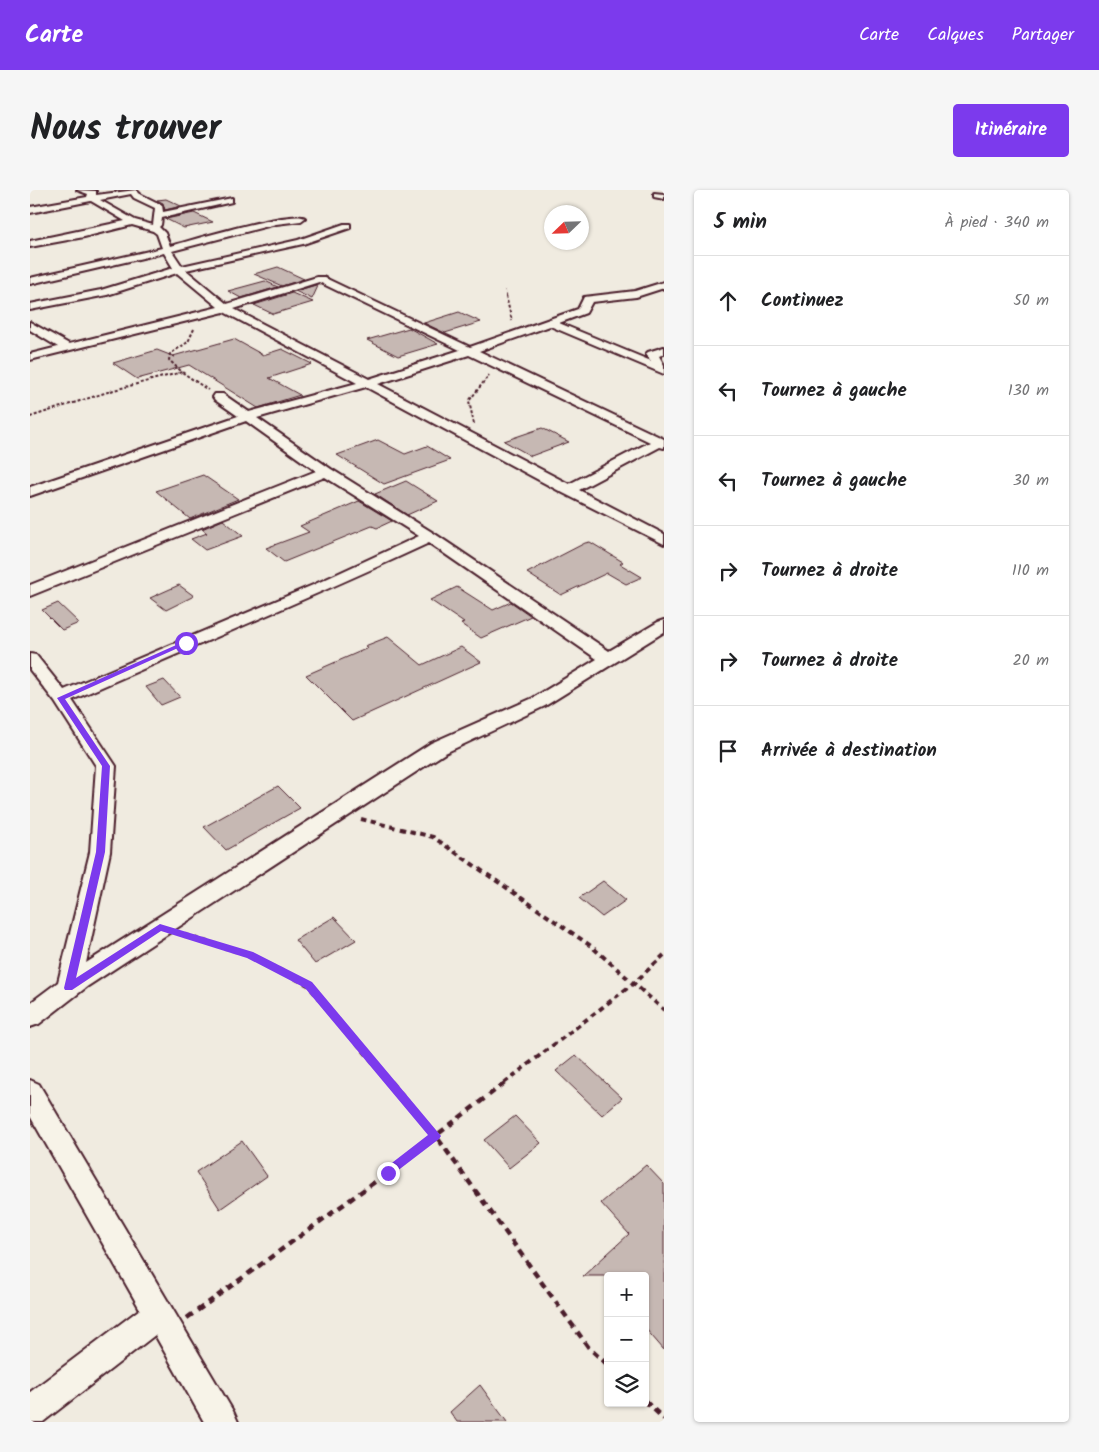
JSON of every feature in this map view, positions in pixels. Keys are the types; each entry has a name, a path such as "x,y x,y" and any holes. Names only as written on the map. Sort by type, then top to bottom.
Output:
{"street":[{"path":"81,190 93,193 91,198"},
{"path":"30,210 132,190 137,196 159,207 156,229"},
{"path":"91,198 132,222 156,229 161,233 179,269 225,308 664,540"},
{"path":"158,216 229,200"},
{"path":"30,281 168,250 276,221 302,218"},
{"path":"30,244 84,234 132,222"},
{"path":"30,307 103,293 179,269 300,242 347,226"},
{"path":"30,357 200,316 320,279 662,444"},
{"path":"30,492 246,417 369,383 470,351 582,311 588,299 636,294 664,285"},
{"path":"549,322 662,370"},
{"path":"30,326 68,348"},
{"path":"662,370 652,354 664,350"},
{"path":"219,397 326,472 430,537 609,659"},
{"path":"568,490 662,444"},
{"path":"30,591 326,472"},
{"path":"61,698 186,643 319,588 430,537"},
{"path":"30,1017 69,988 160,928 438,748 539,702 664,626"},
{"path":"30,659 61,698 106,766 100,852 69,988"},
{"path":"30,1092 222,1422"},
{"path":"30,1412 164,1322"}],"path":[{"path":"200,316 188,342 170,354 169,360 182,372 219,397"},
{"path":"30,418 114,390 182,372"},
{"path":"337,813 433,837 591,946 664,1010"},
{"path":"160,928 250,954 308,985 436,1136 589,1348 605,1362"},
{"path":"164,1322 436,1136 634,983 664,955"},
{"path":"649,1405 664,1419"}],"building":[{"path":"166,199 181,206 165,210 163,203 157,200"},
{"path":"194,213 213,222 184,228 166,219"},
{"path":"278,267 304,279 282,286 254,274"},
{"path":"265,281 278,287 241,298 228,291"},
{"path":"318,286 312,299 295,291"},
{"path":"292,293 313,302 273,314 254,305"},
{"path":"459,312 481,322 445,333 424,323"},
{"path":"409,328 438,344 398,356 367,340"},
{"path":"234,339 263,355 282,349 312,364 269,378 300,395 258,408 189,365 137,379 113,363 157,350 175,357 173,356"},
{"path":"542,428 569,442 531,456 504,441"},
{"path":"378,440 405,454 427,446 450,460 384,484 337,455"},
{"path":"203,475 238,499 190,519 156,491"},
{"path":"406,481 438,501 407,515 375,494"},
{"path":"359,501 392,521 377,528 372,526 284,562 266,548 309,532 300,526"},
{"path":"223,520 243,536 205,550 191,539 207,533 202,529"},
{"path":"590,542 623,562 620,564 642,577 626,584 607,573 561,595 527,573 585,543"},
{"path":"179,585 194,596 166,610 150,598"},
{"path":"457,587 493,610 511,602 531,616 481,638 461,624 464,623 430,600"},
{"path":"58,603 79,623 62,630 42,610"},
{"path":"388,637 422,665 461,647 481,662 352,721 306,675 368,648 365,646"},
{"path":"164,680 180,697 161,705 146,687"},
{"path":"278,786 300,808 226,850 204,827"},
{"path":"603,881 626,900 602,917 579,898"},
{"path":"334,917 356,940 315,964 295,940"},
{"path":"576,1055 622,1098 602,1115 556,1071"},
{"path":"515,1116 541,1143 509,1168 484,1140"},
{"path":"242,1141 267,1176 220,1209 196,1172"},
{"path":"646,1165 664,1184 664,1350 649,1333 649,1272 604,1272 604,1276 583,1276 629,1234 601,1203"},
{"path":"480,1385 507,1422 457,1422 450,1412"}],"route":[{"path":"186,643 61,698 106,766 100,852 69,988 160,928 250,954 308,985 436,1136 388,1173"}]}
